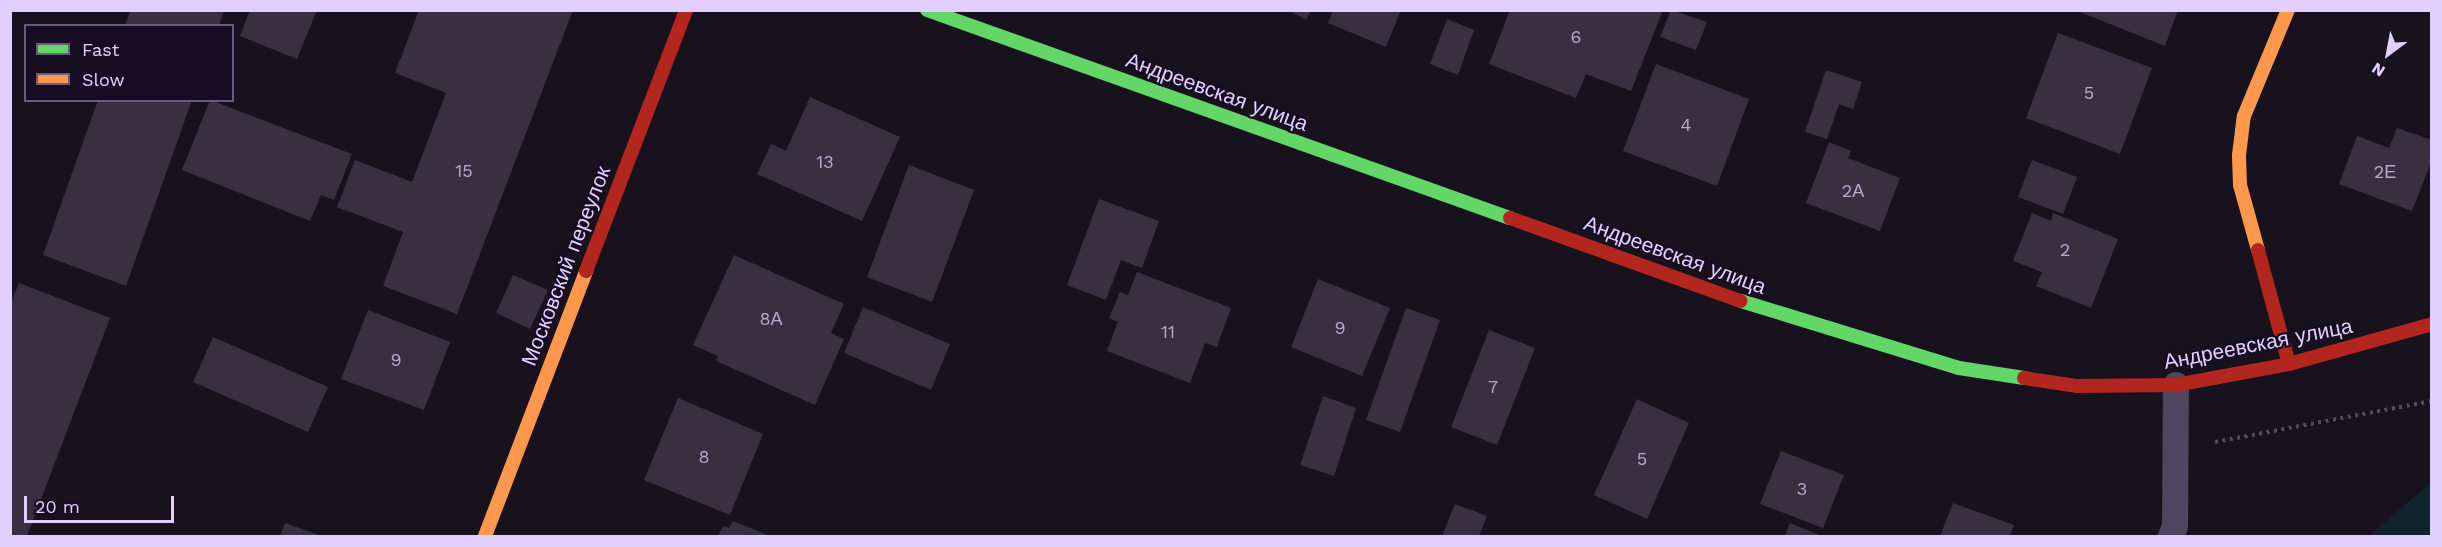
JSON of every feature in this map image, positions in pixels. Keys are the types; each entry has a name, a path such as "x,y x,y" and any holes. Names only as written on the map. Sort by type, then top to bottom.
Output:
{"street":[{"name":"Московский переулок","path":"484,537 686,10"},
{"name":"Андреевская улица","path":"927,10 1762,308 1959,368 2077,386 2176,385 2289,364 2432,324"},
{"path":"2288,10 2244,116 2239,155 2240,185 2289,364"}],"lane":[{"path":"2171,537 2175,526 2176,385"}],"path":[{"path":"2176,449 2432,401"}],"shaded area":[{"path":"2431,482 2431,536 2369,536"}],"building":[{"path":"130,10 224,10 220,24 126,24"},
{"path":"250,10 317,10 297,59 240,36"},
{"path":"419,10 573,10 457,314 383,286 403,232 337,207 355,160 412,182 446,93 395,73"},
{"path":"1288,10 1311,10 1306,20"},
{"path":"1333,10 1401,10 1386,47 1328,23"},
{"path":"1510,10 1663,10 1631,91 1586,74 1576,98 1489,64"},
{"path":"1671,10 1707,22 1696,50 1660,37"},
{"path":"2075,10 2178,10 2165,46"},
{"path":"1447,19 1474,30 1458,75 1430,64"},
{"path":"2058,33 2152,68 2120,154 2026,118"},
{"path":"1656,64 1749,99 1717,186 1623,151"},
{"path":"1826,70 1862,82 1853,109 1839,104 1827,139 1805,132"},
{"path":"810,97 900,137 862,221 757,174 771,144 786,151"},
{"path":"97,102 191,102 126,286 43,255"},
{"path":"209,102 215,102 352,154 334,200 321,195 310,221 182,170"},
{"path":"2397,128 2432,140 2432,160 2412,211 2339,184 2357,136 2389,148"},
{"path":"1829,142 1851,151 1848,158 1900,178 1880,231 1806,203"},
{"path":"2032,160 2077,177 2063,214 2018,197"},
{"path":"909,165 974,190 932,302 867,277"},
{"path":"1099,199 1159,221 1142,268 1121,260 1106,300 1067,285"},
{"path":"2032,213 2051,221 2053,213 2118,239 2091,308 2036,286 2042,272 2013,261"},
{"path":"734,255 844,304 831,333 844,339 815,405 716,361 718,356 693,345"},
{"path":"1137,272 1231,308 1217,347 1205,343 1190,383 1107,351 1118,322 1109,318 1120,292 1128,295"},
{"path":"513,275 548,290 530,329 496,313"},
{"path":"1318,279 1390,308 1362,376 1291,347"},
{"path":"19,283 110,318 27,536 10,536 10,305"},
{"path":"863,307 950,344 931,390 844,353"},
{"path":"1406,308 1440,320 1400,432 1366,420"},
{"path":"368,310 450,342 424,410 341,379"},
{"path":"1489,330 1535,348 1497,445 1451,427"},
{"path":"213,337 328,387 308,432 193,382"},
{"path":"1323,396 1356,408 1334,476 1300,465"},
{"path":"678,398 763,434 730,515 644,480"},
{"path":"1637,399 1689,423 1647,519 1594,495"},
{"path":"1781,451 1844,475 1823,528 1760,504"},
{"path":"1953,503 2014,525 2010,536 1940,536"},
{"path":"1455,504 1487,516 1479,536 1442,536"},
{"path":"733,521 770,536 718,536 723,526 729,528"},
{"path":"285,523 322,536 280,536"},
{"path":"1790,523 1822,536 1785,536"}],"traffic: fast":[{"path":"927,10 1510,218"},
{"path":"1741,301 1959,368 2024,378"}],"traffic: slow":[{"path":"2258,250 2240,185 2239,155 2244,116 2288,10"},
{"path":"485,536 586,271"}],"traffic: jam":[{"path":"586,271 686,10"},
{"path":"1510,218 1741,301"},
{"path":"2258,250 2289,364"},
{"path":"2024,378 2077,386 2176,385 2289,364 2432,324"}]}
